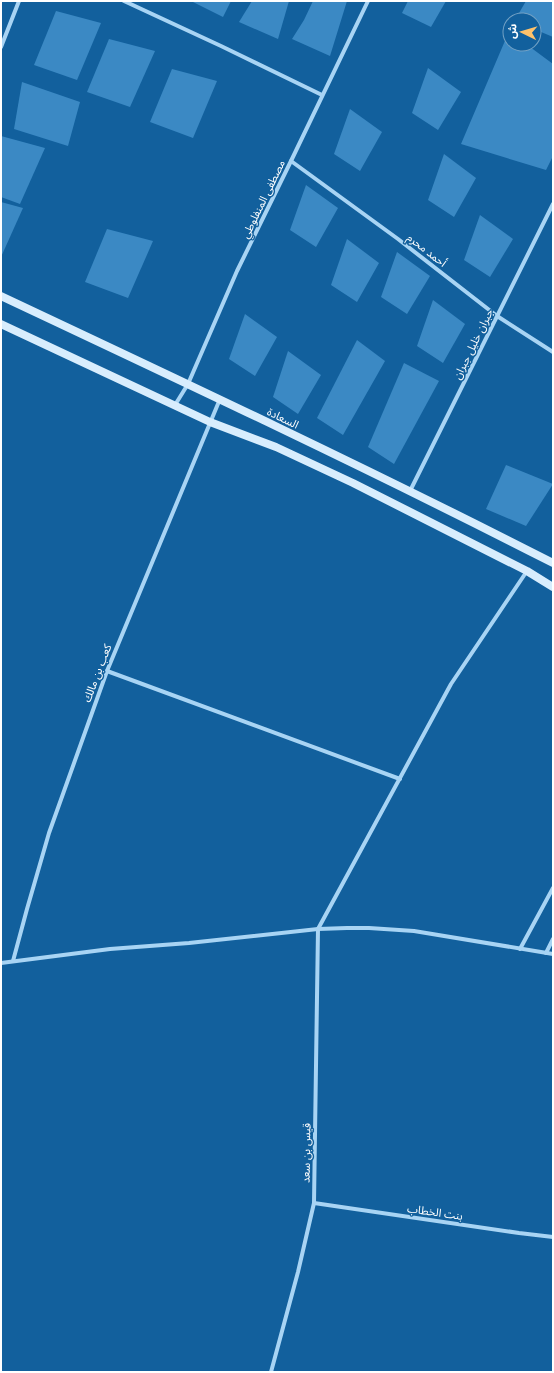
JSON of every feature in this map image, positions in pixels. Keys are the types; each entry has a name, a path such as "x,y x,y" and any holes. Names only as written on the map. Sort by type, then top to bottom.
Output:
{"street":[{"path":"1,47 19,1"},
{"path":"124,1 322,95"},
{"name":"مصطفى المنفلوطي","path":"175,406 188,384 237,271 292,161 322,95 368,1"},
{"name":"أحمد محرم","path":"292,161 398,239 497,316 553,352"},
{"name":"جبران خليل جبران","path":"410,491 553,204"},
{"name":"السعادة","path":"1,296 410,491 553,563"},
{"path":"1,324 210,422 276,447 353,483 527,571 553,587"},
{"name":"كعب بن مالك","path":"13,961 49,833 107,671 220,400"},
{"path":"318,929 451,684 527,571"},
{"path":"107,671 400,779"},
{"path":"520,949 553,888"},
{"path":"1,962 110,949 189,943 318,929 369,928 414,931 553,954"},
{"name":"قيس بن سعد","path":"271,1372 298,1272 314,1203 318,929"},
{"path":"546,953 553,939"},
{"name":"بنت الخطاب","path":"314,1203 553,1237"}],"building":[{"path":"191,1 231,1 223,17"},
{"path":"252,1 289,1 278,39 239,22"},
{"path":"313,1 347,1 330,56 292,39 304,20"},
{"path":"408,1 446,1 431,27 402,13"},
{"path":"526,1 553,1 553,37 542,32 542,12 520,12"},
{"path":"56,11 101,23 77,80 34,65"},
{"path":"109,39 155,51 130,107 87,92"},
{"path":"502,48 502,52 537,52 553,64 553,156 546,170 461,144"},
{"path":"428,68 461,92 438,130 412,113"},
{"path":"172,69 217,81 193,138 150,122"},
{"path":"22,82 80,102 68,146 14,129"},
{"path":"350,109 382,132 360,171 334,154"},
{"path":"1,136 45,148 20,204 1,197"},
{"path":"444,154 476,178 454,217 428,200"},
{"path":"306,185 338,208 316,247 290,230"},
{"path":"1,202 23,208 1,257"},
{"path":"480,215 513,239 490,277 464,260"},
{"path":"107,229 153,241 128,298 85,282"},
{"path":"347,239 379,263 357,302 331,285"},
{"path":"397,252 430,276 407,314 381,297"},
{"path":"433,300 465,324 443,363 417,346"},
{"path":"245,314 277,337 255,376 229,359"},
{"path":"357,340 385,361 343,435 317,418"},
{"path":"288,351 321,375 298,414 273,397"},
{"path":"404,363 439,381 394,464 368,447"},
{"path":"506,465 553,484 526,526 486,509"}]}
